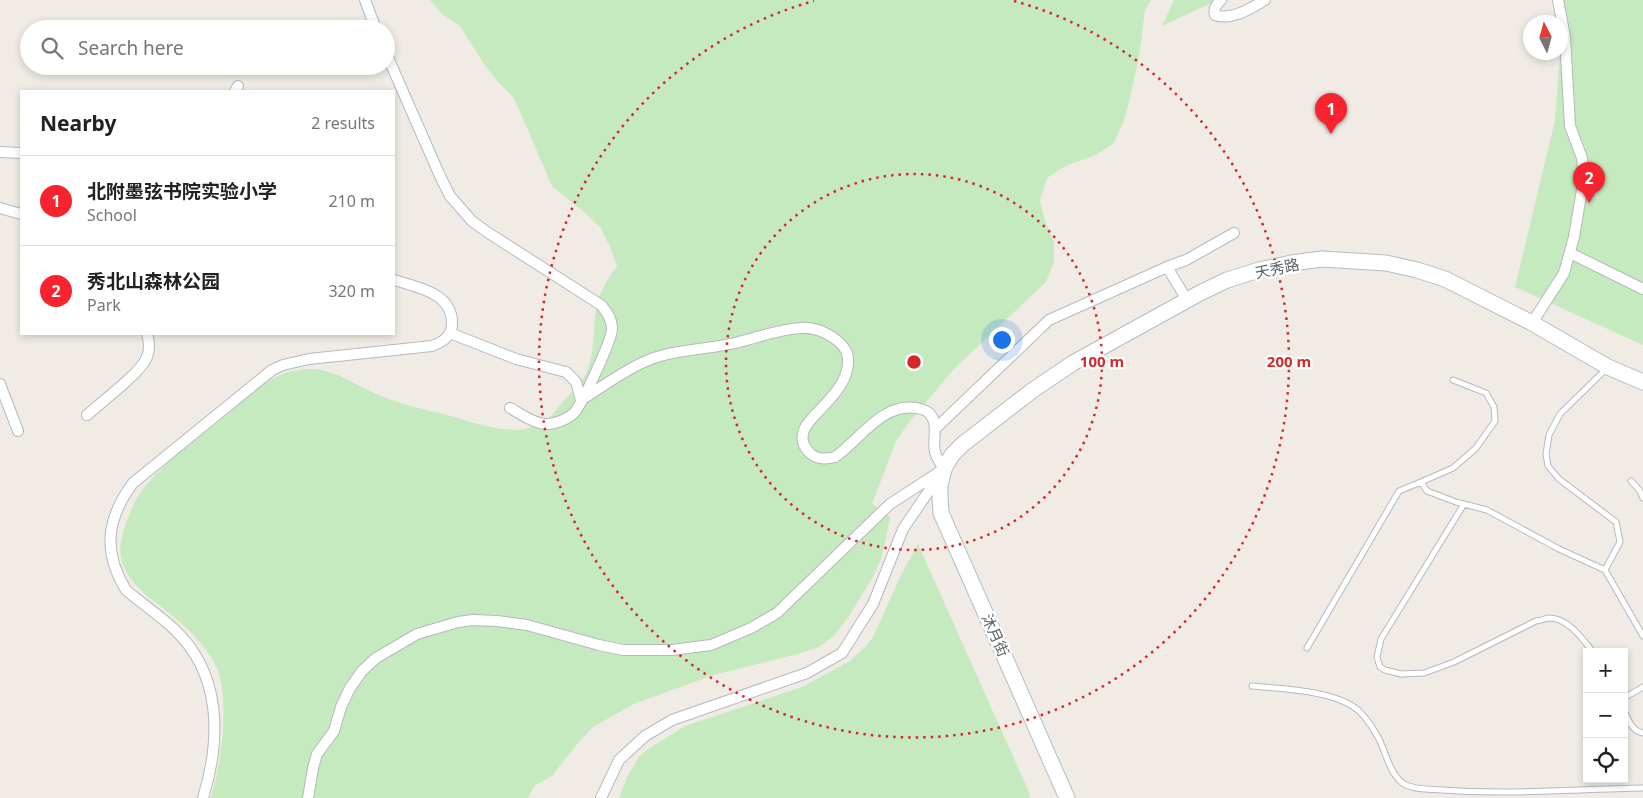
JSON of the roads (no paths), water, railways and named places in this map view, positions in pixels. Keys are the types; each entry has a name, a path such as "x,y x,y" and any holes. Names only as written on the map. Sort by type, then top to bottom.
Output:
{"main road":[{"name":"天秀路","path":"944,469 952,454 963,444 1033,390 1073,363 1227,280 1259,270 1322,260 1386,263 1446,279 1532,323 1608,367 1643,382"},
{"name":"沐月街","path":"944,469 940,492 941,513 1067,798"}],"street":[{"path":"364,0 372,20"},
{"path":"1221,0 1214,12 1218,17 1230,16 1246,11 1265,0"},
{"path":"1532,323 1564,272 1574,237 1584,172 1582,158 1570,126 1565,37 1558,0"},
{"path":"395,74 440,176 460,209 487,232 593,300 607,312 612,322 611,340 575,412 569,418 548,424 533,421 510,408"},
{"path":"0,152 20,153"},
{"path":"0,208 20,214"},
{"path":"935,428 1049,320 1186,260 1234,232"},
{"path":"1570,253 1643,289"},
{"path":"1167,267 1187,300"},
{"path":"203,798 212,758 214,706 211,690 198,658 186,642 174,629 126,590 121,581 113,560 110,540 111,528 118,505 133,482 272,370 283,365 309,359 432,346 447,338 452,325 452,318 445,301 423,289 395,280"},
{"path":"581,400 646,361 688,349 733,344 788,329 804,327 822,332 844,346 848,354 849,365 842,384 806,425 802,434 805,449 813,456 828,459 835,457 876,421 890,412 913,408 924,410 930,414 935,428 935,452 944,469"},
{"path":"450,333 516,359 566,372 576,382 581,400"},
{"path":"87,415 140,368 147,358 149,348 147,335"},
{"path":"0,384 18,432"},
{"path":"308,798 317,754 334,732 341,707 350,688 362,671 376,658 416,634 458,622 481,620 527,625 622,650 672,650 711,645 751,628 777,613 890,504 944,469"},
{"path":"601,798 619,760 645,736 672,720 807,673 842,653 873,604 903,529 944,469"}],"lane":[{"path":"1605,570 1620,542 1616,522 1559,479 1548,466 1546,454 1548,435 1560,414 1608,367"},
{"path":"1307,648 1399,491 1453,468 1476,448 1495,421 1494,407 1486,393 1453,380"},
{"path":"1631,481 1640,491 1643,498"},
{"path":"1421,482 1427,491 1488,510 1559,549 1605,570 1643,636"},
{"path":"1464,504 1381,639 1377,657 1380,667 1401,674 1424,673 1454,662 1548,618 1564,622 1590,648"},
{"path":"1252,686 1314,694 1338,700 1353,707 1364,715 1372,726 1395,773 1409,786 1426,789 1484,791 1643,788"},
{"path":"1628,696 1643,687"},
{"path":"1628,720 1630,725 1638,732 1643,733"}],"place":[{"name":"北附墨弦书院实验小学","path":"1331,134"},
{"name":"秀北山森林公园","path":"1589,203"}]}
